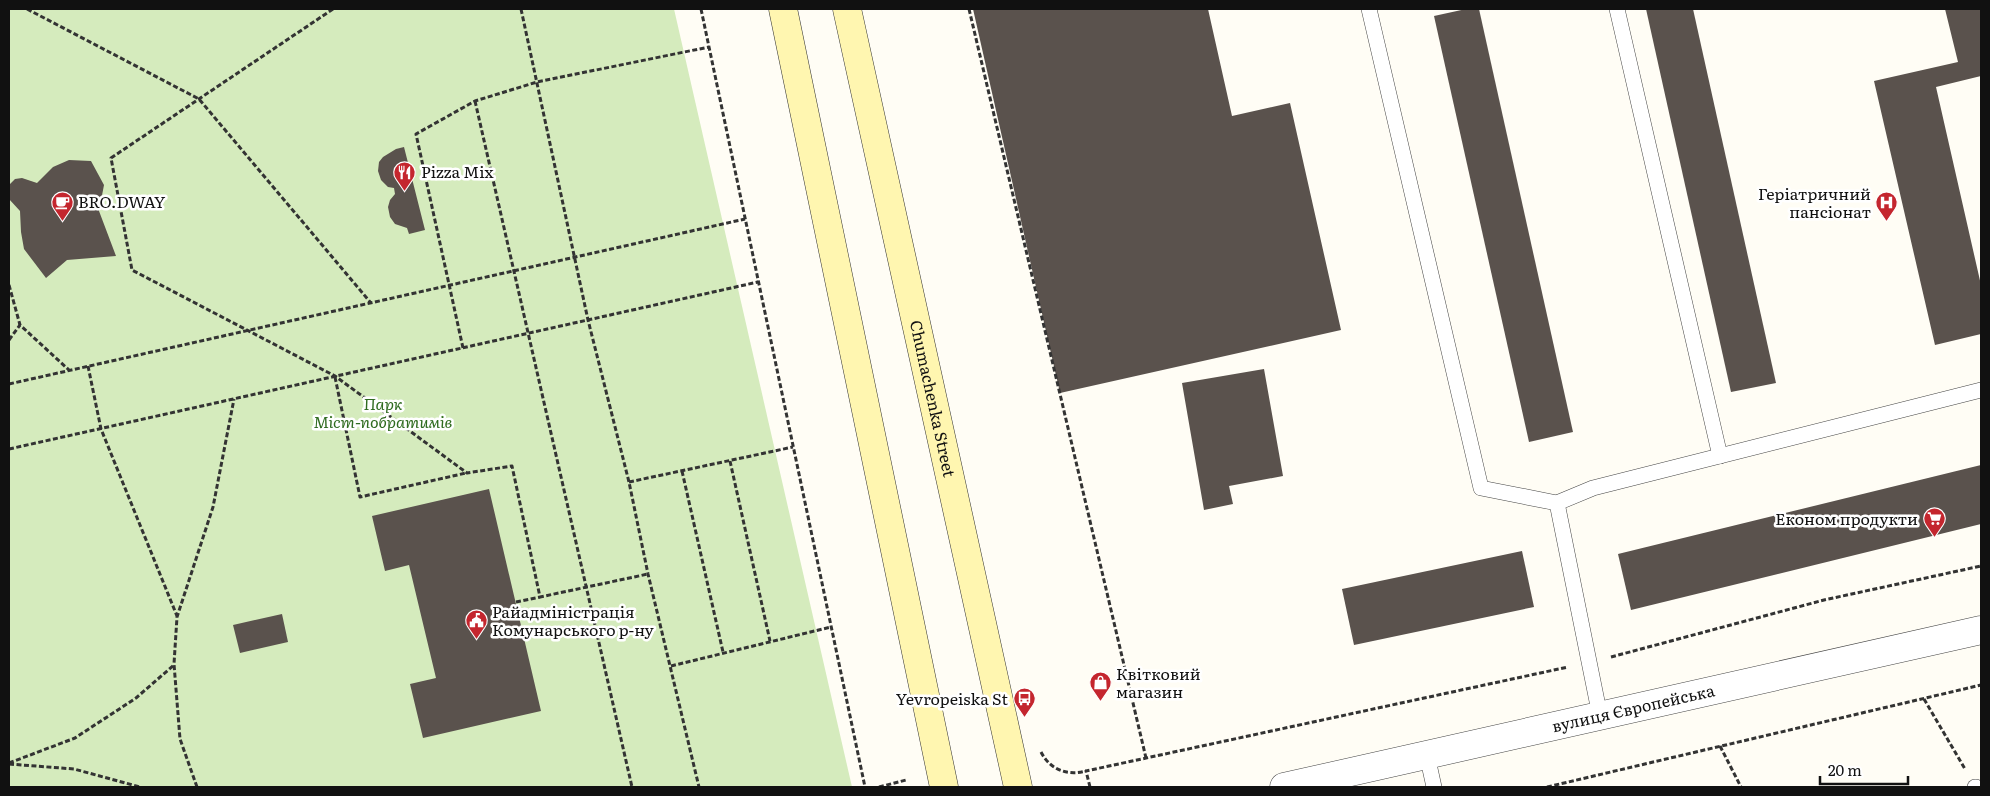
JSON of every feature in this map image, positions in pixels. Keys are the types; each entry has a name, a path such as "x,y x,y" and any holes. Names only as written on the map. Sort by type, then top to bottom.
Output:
{"street":[{"path":"783,9 944,787"},
{"name":"Chumachenka Street","path":"847,9 1018,787"},
{"name":"вулиця Європейська","path":"1284,787 1981,630"}],"lane":[{"path":"1369,9 1481,488 1557,502 1593,488 1981,390"},
{"path":"1616,9 1720,456"},
{"path":"1557,502 1600,716"},
{"path":"1427,755 1434,787"}],"path":[{"path":"27,9 199,99 371,303"},
{"path":"333,9 111,158 132,270 335,376 467,473"},
{"path":"521,9 588,320 629,482 648,574 699,787"},
{"path":"701,9 864,787"},
{"path":"969,9 1146,758"},
{"path":"463,348 416,134 475,101 537,82 709,46"},
{"path":"475,101 588,587 632,787"},
{"path":"9,384 745,219"},
{"path":"9,449 758,282"},
{"path":"9,285 20,325 69,370"},
{"path":"9,340 20,325"},
{"path":"88,366 101,428 177,617"},
{"path":"335,376 360,497 467,473 512,466 540,597"},
{"path":"196,787 180,739 174,664 177,617 213,507 234,399"},
{"path":"629,482 793,447"},
{"path":"730,461 770,642"},
{"path":"682,471 723,652"},
{"path":"1039,746 1043,755 1053,766 1064,772 1075,774 1590,663 1824,600 1981,566"},
{"path":"516,602 648,574"},
{"path":"671,666 831,627"},
{"path":"9,764 75,738 136,698 174,664"},
{"path":"1547,787 1981,685"},
{"path":"1924,699 1976,787"},
{"path":"1720,746 1741,787"},
{"path":"9,764 74,769 140,787"},
{"path":"1086,771 1090,787"},
{"path":"879,787 906,780"}],"green space":[{"name":"Парк Міст-побратимів","path":"9,9 674,9 852,787 9,787"}],"building":[{"path":"973,9 1208,9 1232,116 1290,103 1341,330 1060,393"},
{"path":"1466,9 1479,9 1573,432 1529,442 1434,16"},
{"path":"1646,9 1693,9 1776,383 1731,392"},
{"path":"1945,9 1981,9 1981,76 1936,87 1981,285 1981,334 1935,345 1874,81 1958,62"},
{"name":"Pizza Mix","path":"404,147 425,230 409,234 407,228 395,224 390,217 388,207 390,200 395,194 394,188 388,187 381,180 378,171 379,162 383,157 396,149"},
{"name":"BRO.DWAY","path":"69,160 91,161 104,185 99,211 116,256 67,260 46,278 24,249 20,211 9,199 9,185 15,179 22,178 37,183 53,167"},
{"path":"1264,369 1283,476 1229,486 1233,504 1204,510 1182,383"},
{"path":"1981,465 1981,524 1631,610 1618,554"},
{"name":"Райадміністрація Комунарського р-ну","path":"489,489 541,711 423,738 410,684 436,678 409,565 385,571 372,516"},
{"path":"1522,551 1534,607 1354,645 1342,589"},
{"path":"282,614 288,642 240,653 233,625"}],"place":[{"name":"Pizza Mix","path":"405,191"},
{"name":"BRO.DWAY","path":"62,221"},
{"name":"Геріатричний пансіонат","path":"1887,222"},
{"name":"Економ продукти","path":"1934,538"},
{"name":"Райадміністрація Комунарського р-ну","path":"476,640"},
{"name":"Квітковий магазин","path":"1100,702"},
{"name":"Yevropeiska St","path":"1024,718"}]}
